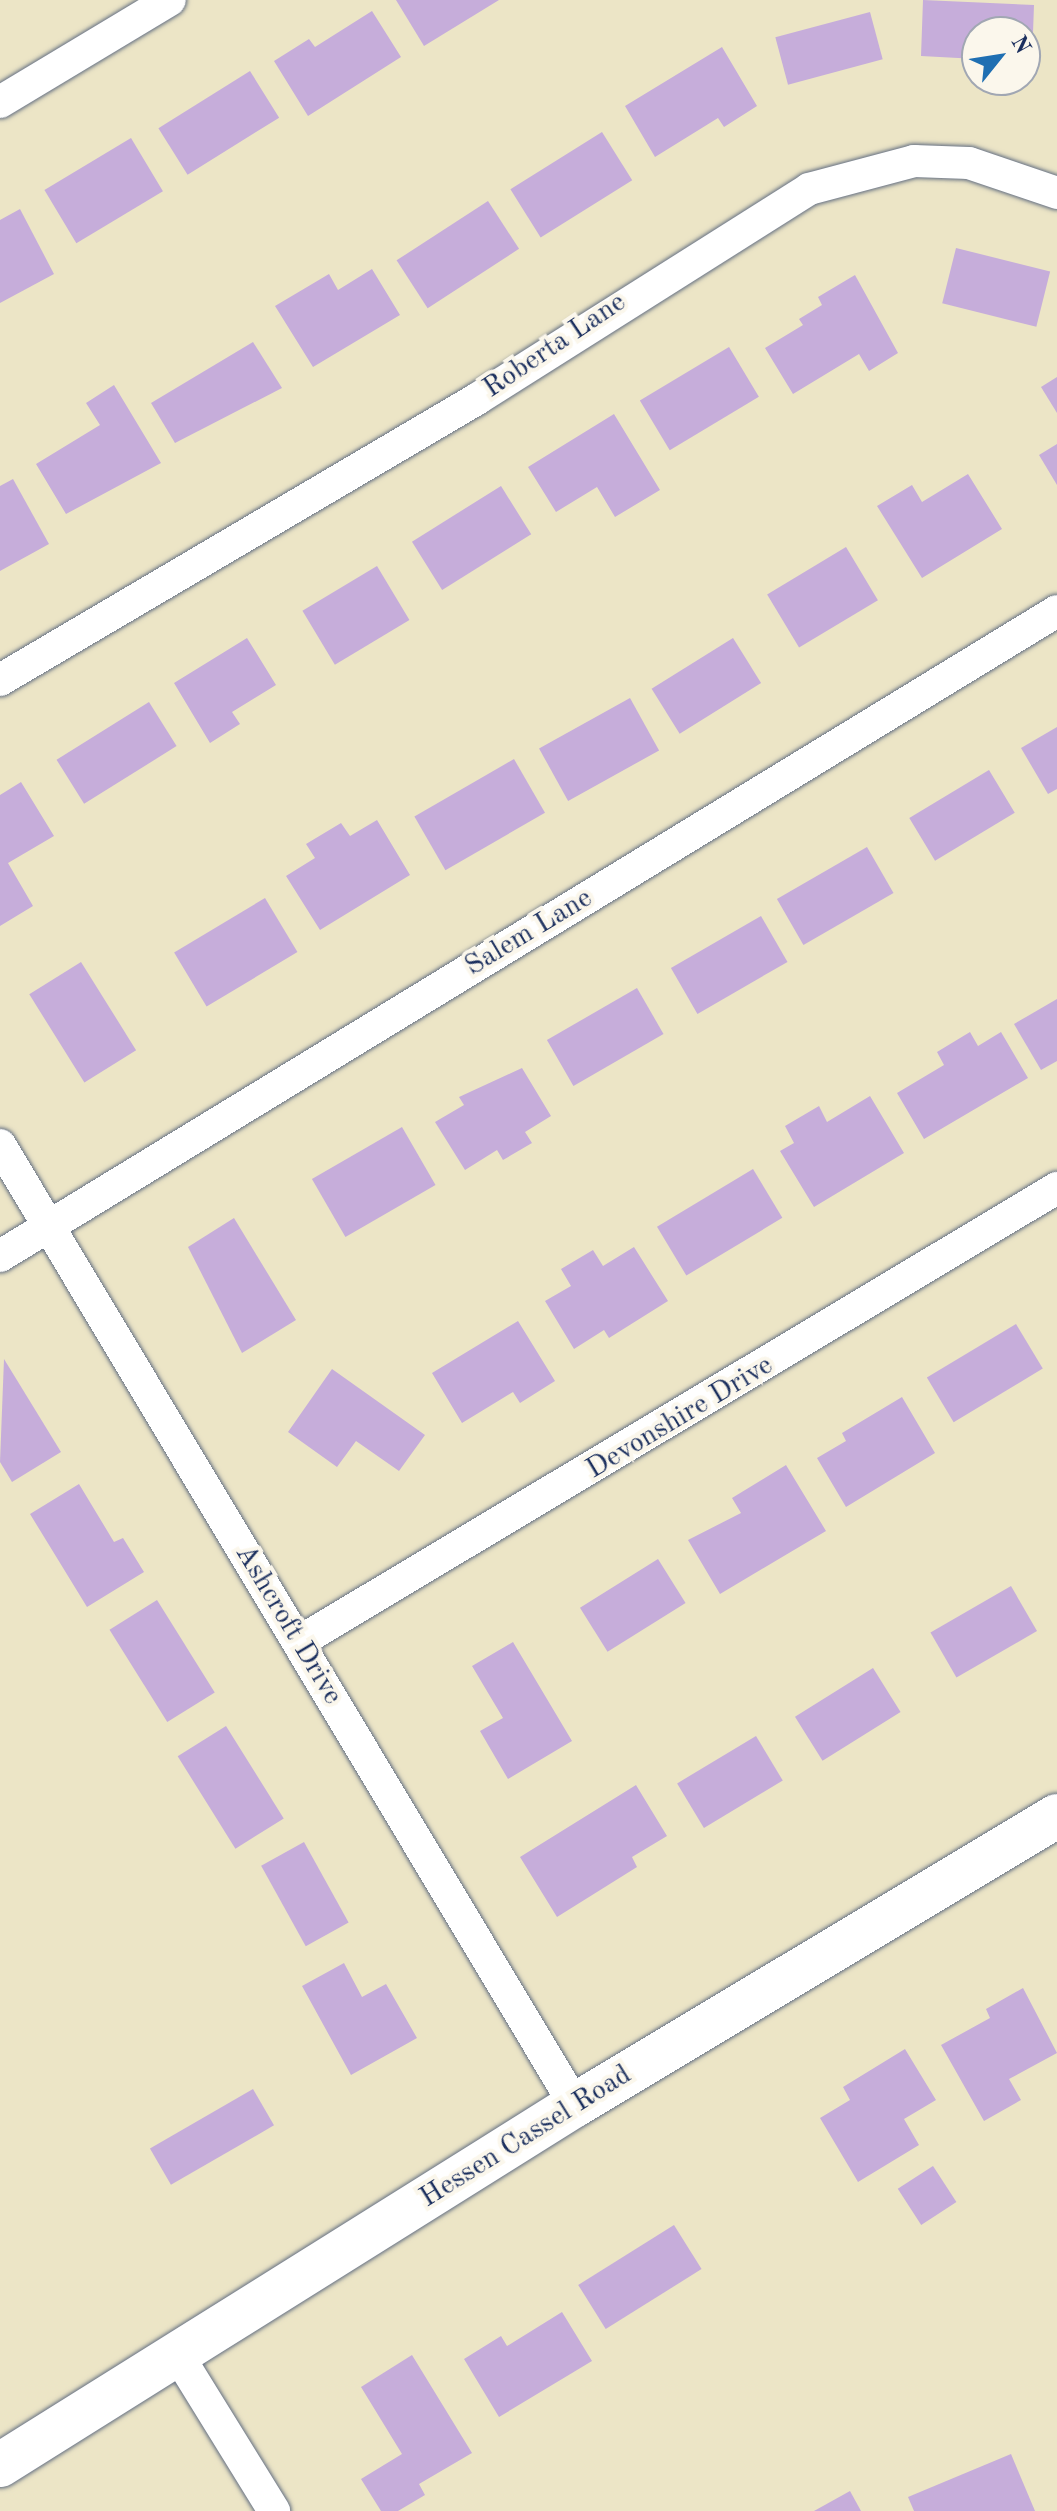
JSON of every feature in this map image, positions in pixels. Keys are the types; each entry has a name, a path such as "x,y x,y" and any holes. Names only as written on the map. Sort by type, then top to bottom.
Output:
{"main road":[{"name":"Hessen Cassel Road","path":"0,2465 179,2357 575,2105 1057,1816"}],"street":[{"path":"0,102 170,0"},
{"name":"Roberta Lane","path":"0,680 477,399 809,189 914,161 969,163 1057,193"},
{"name":"Salem Lane","path":"0,1256 1057,611"},
{"name":"Ashcroft Drive","path":"0,1145 575,2105"},
{"name":"Devonshire Drive","path":"299,1642 1057,1188"},
{"path":"179,2357 274,2511"}],"building":[{"path":"396,0 499,0 424,46"},
{"path":"923,0 1034,5 1034,16 961,16 961,58 921,56"},
{"path":"372,11 401,57 308,116 274,61 309,39 315,47"},
{"path":"870,12 883,59 788,85 775,37"},
{"path":"722,47 757,106 724,127 718,118 655,157 625,106"},
{"path":"250,71 279,118 188,175 158,128"},
{"path":"602,132 632,180 541,238 510,189"},
{"path":"131,138 163,191 76,243 44,190"},
{"path":"488,201 519,249 428,308 397,260"},
{"path":"20,209 54,274 0,303 0,220"},
{"path":"956,248 1050,271 1036,327 942,303"},
{"path":"372,269 400,315 313,367 275,306 329,274 338,290"},
{"path":"855,275 898,353 869,371 859,354 793,394 765,348 803,325 799,319 822,305 818,297"},
{"path":"253,342 282,388 175,443 151,403"},
{"path":"729,347 759,397 670,450 640,401"},
{"path":"1057,377 1057,413 1041,387"},
{"path":"114,385 161,463 66,514 36,464 100,425 86,403"},
{"path":"614,414 660,490 615,517 597,487 556,512 528,467"},
{"path":"1057,444 1057,485 1039,455"},
{"path":"968,474 1002,529 922,578 877,506 912,485 922,502"},
{"path":"13,479 49,544 0,571 0,486"},
{"path":"501,486 531,534 442,590 412,542"},
{"path":"846,547 878,600 799,648 767,594"},
{"path":"377,566 409,620 335,665 302,611"},
{"path":"247,638 276,685 232,712 240,724 210,743 174,683"},
{"path":"733,638 761,683 680,734 652,689"},
{"path":"630,698 659,750 568,801 539,748"},
{"path":"149,702 177,746 84,804 57,760"},
{"path":"1057,727 1057,789 1048,794 1021,748"},
{"path":"514,759 545,813 445,870 414,816"},
{"path":"989,770 1015,813 935,861 909,818"},
{"path":"21,782 54,836 8,863 33,906 0,926 0,795"},
{"path":"377,820 410,875 320,930 286,876 315,858 306,844 341,823 350,836"},
{"path":"867,847 893,893 803,945 777,899"},
{"path":"265,898 297,952 207,1007 174,953"},
{"path":"761,916 788,962 697,1014 671,968"},
{"path":"81,962 136,1050 84,1083 29,994"},
{"path":"637,988 664,1034 573,1086 547,1040"},
{"path":"1057,999 1057,1061 1041,1070 1014,1024"},
{"path":"970,1032 978,1046 1001,1032 1028,1078 924,1139 897,1093 944,1065 937,1052"},
{"path":"522,1068 551,1116 525,1132 532,1143 503,1160 497,1150 465,1170 435,1122 464,1105 459,1097"},
{"path":"870,1096 904,1153 814,1207 780,1151 794,1143 785,1126 819,1106 827,1122"},
{"path":"402,1127 436,1185 345,1237 312,1179"},
{"path":"753,1169 782,1218 686,1276 657,1227"},
{"path":"234,1218 296,1320 242,1353 188,1247"},
{"path":"634,1247 668,1301 609,1338 604,1330 574,1349 545,1301 571,1286 561,1269 593,1250 603,1266"},
{"path":"518,1321 555,1381 520,1403 513,1392 462,1423 432,1373"},
{"path":"1016,1324 1043,1369 954,1422 927,1378"},
{"path":"4,1359 61,1452 12,1482 0,1462"},
{"path":"332,1369 425,1435 399,1471 356,1441 337,1467 288,1432"},
{"path":"902,1397 935,1453 846,1507 817,1458 846,1441 842,1433"},
{"path":"786,1465 826,1531 720,1594 688,1540 741,1513 732,1498"},
{"path":"79,1484 114,1542 123,1538 144,1572 87,1607 30,1514"},
{"path":"658,1559 686,1603 608,1652 580,1608"},
{"path":"1011,1586 1037,1631 956,1678 930,1632"},
{"path":"157,1600 215,1692 167,1722 110,1630"},
{"path":"513,1642 572,1741 508,1779 480,1731 503,1718 472,1666"},
{"path":"873,1668 901,1712 823,1761 795,1717"},
{"path":"226,1726 284,1818 235,1849 178,1756"},
{"path":"756,1736 783,1781 704,1828 677,1783"},
{"path":"636,1785 667,1836 632,1857 637,1867 557,1917 520,1857"},
{"path":"304,1842 349,1922 306,1946 261,1866"},
{"path":"344,1963 362,1997 386,1984 417,2038 351,2075 302,1986"},
{"path":"1023,1988 1057,2053 1009,2079 1021,2100 984,2121 941,2045 990,2018 986,2009"},
{"path":"905,2049 936,2100 904,2119 919,2145 858,2182 820,2118 850,2100 843,2087"},
{"path":"253,2089 274,2125 171,2185 150,2148"},
{"path":"933,2166 956,2202 921,2225 898,2189"},
{"path":"674,2225 702,2269 606,2329 578,2285"},
{"path":"562,2312 592,2361 499,2417 464,2359 501,2336 507,2346"},
{"path":"412,2355 472,2453 419,2484 425,2495 398,2511 381,2511 361,2479 402,2454 361,2387"},
{"path":"1011,2454 1035,2511 914,2511 908,2497"},
{"path":"850,2491 861,2511 814,2511"}]}
